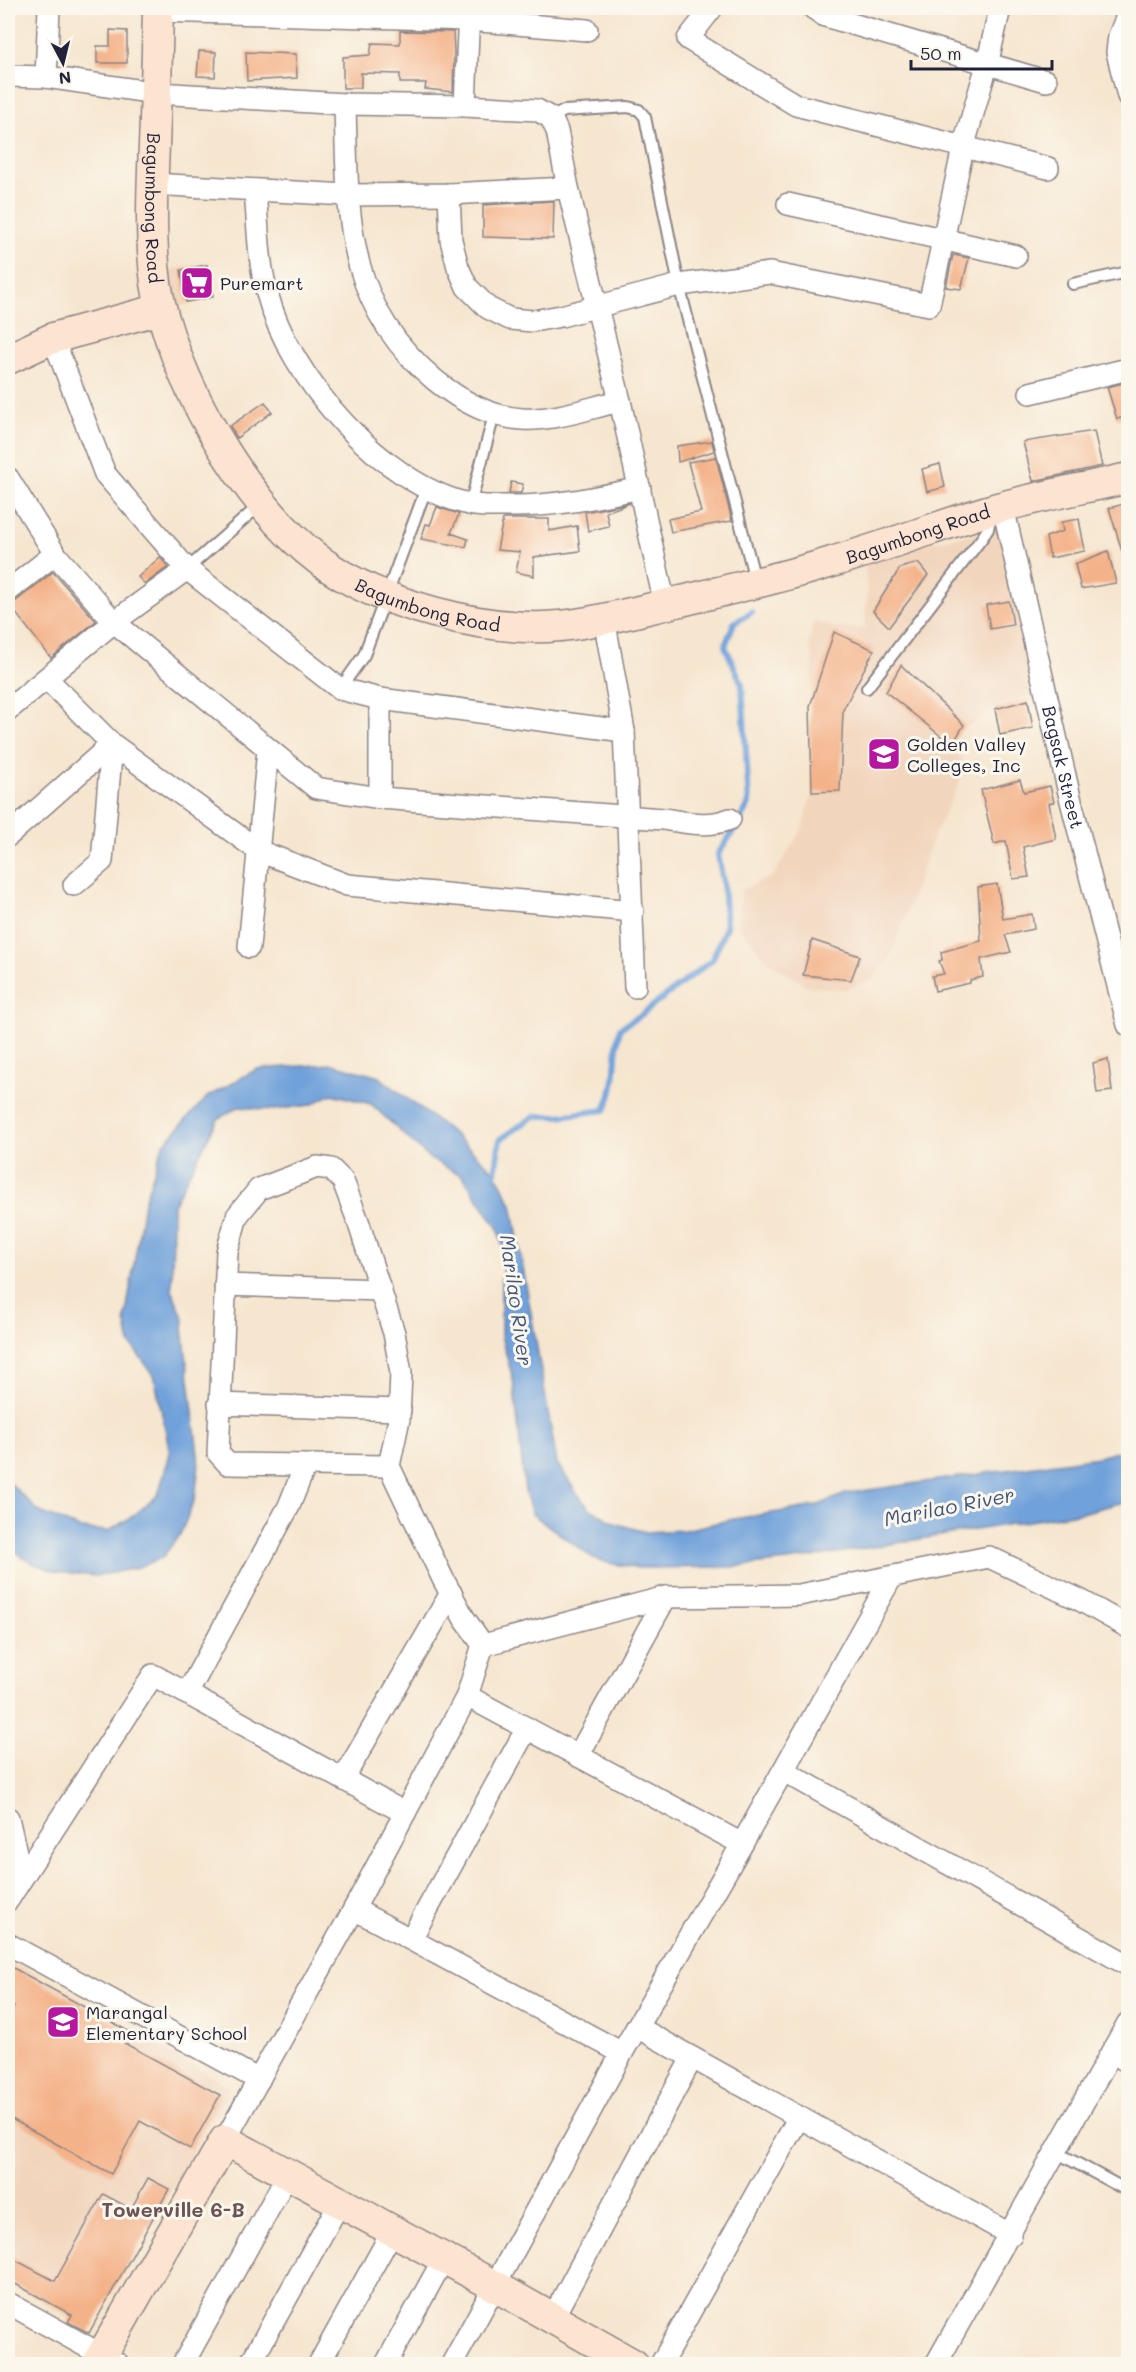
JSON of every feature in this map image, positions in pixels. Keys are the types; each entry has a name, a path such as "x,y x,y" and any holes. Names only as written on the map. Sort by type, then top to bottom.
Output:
{"street":[{"path":"46,77 49,8"},
{"path":"712,8 688,39 796,105 1048,168"},
{"path":"813,8 825,16 1046,81"},
{"path":"449,194 451,240 458,267 467,287 488,308 510,319 533,321 679,285 770,273 929,305 963,148 987,65 1000,8"},
{"path":"158,9 469,14 586,30"},
{"name":"Bagumbong Road","path":"158,9 153,252 161,309 184,372 208,423 230,461 262,503 316,559 356,583 406,604 459,618 509,625 558,626 665,605 756,583 834,562 997,508 1128,478"},
{"path":"1128,13 1119,36 1117,52 1128,96"},
{"path":"465,106 469,14"},
{"path":"8,76 46,77 156,93 345,104 537,110 551,118 557,131 568,188 620,401 665,605"},
{"path":"345,104 347,195 351,232 361,276 374,307 393,338 415,364 444,388 469,404 494,415 522,419 554,417 620,401"},
{"path":"153,184 347,195 449,194 568,188"},
{"path":"255,190 267,293 280,331 322,397 346,427 426,489 470,505 531,506 568,504 640,488"},
{"path":"788,204 1016,256"},
{"path":"8,359 52,338 161,309"},
{"path":"52,338 105,474 187,569 340,689 380,699 624,731"},
{"path":"1030,393 1128,369"},
{"path":"8,478 55,554 114,622 316,788 380,798 663,819 705,825 717,824 730,819"},
{"name":"Bagsak Street","path":"997,508 1128,1025"},
{"path":"8,591 55,554"},
{"path":"8,710 114,622 187,569"},
{"path":"604,618 624,731 635,987"},
{"path":"47,679 112,744 259,851 347,885 633,911"},
{"path":"380,699 380,798"},
{"path":"8,836 112,744"},
{"path":"74,885 102,861 112,744"},
{"path":"249,947 268,748"},
{"path":"8,2303 106,2362 225,2140 354,1909 467,1696 483,1645 451,1593 389,1466 400,1410 401,1373 394,1333 343,1181 331,1169 316,1167 259,1189 237,1216 227,1252 218,1453 228,1464 389,1466"},
{"path":"225,1285 381,1290"},
{"path":"219,1404 400,1410"},
{"path":"188,1694 289,1506 305,1466"},
{"path":"483,1645 666,1598 799,1595 989,1557 1080,1600 1128,1627"},
{"path":"452,2364 622,2053 784,1771 891,1578"},
{"path":"343,1779 451,1593"},
{"path":"578,1756 666,1598"},
{"path":"8,1900 153,1676 405,1813"},
{"path":"467,1696 742,1844"},
{"path":"411,1940 527,1728"},
{"path":"784,1771 1128,1965"},
{"path":"8,1818 22,1878"},
{"path":"354,1909 622,2053"},
{"path":"8,1944 259,2080"},
{"path":"936,2364 1056,2152 1120,2057 1128,2023"},
{"path":"637,2027 1011,2235"},
{"path":"552,2319 692,2058"},
{"path":"661,2364 799,2117"},
{"path":"225,2140 393,2230 633,2364"},
{"path":"183,2364 288,2174"},
{"path":"250,2364 340,2202"},
{"path":"319,2364 393,2230"},
{"path":"386,2364 444,2258"}],"lane":[{"path":"551,118 564,111 628,108 639,110 645,117 679,285 756,583"},
{"path":"1073,284 1128,272"},
{"path":"470,505 494,415"},
{"path":"340,689 364,655 426,489"},
{"path":"187,569 262,503"},
{"path":"867,688 982,538 997,508"},
{"path":"1056,2152 1128,2191"}],"shaded area":[{"path":"209,262 216,298 169,309 162,271"},
{"name":"Golden Valley Colleges, Inc","path":"1002,528 1039,694 988,710 982,718 961,731 952,744 964,762 959,784 933,837 892,954 873,979 846,989 809,987 769,962 739,927 741,890 773,876 803,827 812,792 809,735 813,658 809,646 813,621 837,628 865,628 867,591 864,556"},
{"path":"8,1957 230,2087 91,2330 8,2282"}],"water":[{"name":"Marilao River","path":"333,1064 379,1077 454,1134 495,1172 512,1204 557,1463 590,1509 617,1524 646,1532 685,1530 734,1519 816,1506 848,1493 1098,1457 1128,1449 1128,1501 1090,1511 788,1561 731,1567 639,1568 593,1558 532,1514 525,1491 513,1379 501,1336 501,1281 505,1256 498,1229 463,1176 430,1159 371,1104 332,1094 310,1105 273,1110 238,1107 218,1119 173,1205 172,1290 184,1320 183,1328 199,1463 195,1498 181,1533 162,1558 136,1568 96,1576 58,1572 32,1563 8,1546 8,1481 38,1511 81,1529 109,1531 133,1516 158,1495 170,1453 154,1375 130,1344 125,1320 144,1202 163,1145 207,1097 257,1069"}],"building":[{"path":"110,30 127,31 127,63 97,63 97,46 110,46"},
{"path":"400,31 453,32 453,92 425,89 426,83 400,83 400,74 361,73 361,88 343,88 343,57 370,55 372,43 400,44"},
{"path":"199,51 216,52 215,77 197,76"},
{"path":"246,52 296,54 297,78 247,81"},
{"path":"554,201 553,239 483,237 483,205"},
{"path":"953,255 969,258 961,289 946,287"},
{"name":"Puremart","path":"207,265 213,297 186,302 181,270"},
{"path":"1128,382 1128,416 1117,419 1107,387"},
{"path":"265,402 272,412 237,438 230,426"},
{"path":"1094,431 1102,466 1033,481 1023,442"},
{"path":"712,441 714,451 678,462 677,446"},
{"path":"716,457 732,521 671,532 668,519 701,512 688,462"},
{"path":"940,464 945,487 927,492 922,469"},
{"path":"511,482 523,484 521,493 509,493"},
{"path":"630,503 606,512 609,526 588,531 585,512"},
{"path":"1128,503 1128,560 1125,561 1109,508"},
{"path":"437,507 459,514 451,533 468,539 466,547 421,539 426,524 430,525"},
{"path":"503,519 549,519 549,531 577,526 580,551 534,557 534,576 516,572 520,552 497,550"},
{"path":"1079,519 1085,551 1050,558 1046,537 1063,531 1061,522"},
{"path":"1108,551 1116,583 1081,589 1075,564"},
{"path":"160,557 168,567 145,584 138,577"},
{"path":"918,563 928,575 889,627 873,611 900,568"},
{"path":"53,572 96,621 51,658 8,603 16,601"},
{"path":"1009,601 1013,625 990,629 986,605"},
{"path":"834,632 874,650 843,710 840,791 812,792 810,706"},
{"path":"901,665 964,725 952,745 886,692"},
{"path":"1028,700 1033,728 1000,735 995,709"},
{"path":"1020,780 1024,792 1050,786 1054,802 1049,803 1056,839 1023,847 1029,877 1013,879 1006,841 994,844 981,790"},
{"path":"997,884 1003,919 1032,914 1034,929 1005,935 1011,952 981,959 983,977 970,980 970,983 935,991 932,976 944,974 939,961 942,960 941,952 981,941 978,887"},
{"path":"812,940 860,956 851,980 803,975"},
{"path":"1108,1059 1112,1091 1097,1093 1093,1063"},
{"name":"Marangal Elementary School","path":"8,1965 130,2032 124,2043 220,2095 190,2149 140,2121 111,2174 8,2117 8,2019 14,2007 8,2003"},
{"path":"148,2178 169,2189 89,2333 68,2322 72,2315 8,2280 8,2256 55,2281 103,2194 131,2209"}],"waterway":[{"path":"495,1172 500,1139 535,1116 559,1116 605,1110 614,1079 620,1028 641,1015 712,960 726,927 723,882 718,854 749,804 742,684 725,646 734,623 752,612"}],"place":[{"name":"Puremart","path":"197,283"},
{"name":"Golden Valley Colleges, Inc","path":"884,754"},
{"name":"Marangal Elementary School","path":"63,2022"}],"district":[{"name":"Towerville 6-B","path":"173,2209"}]}
